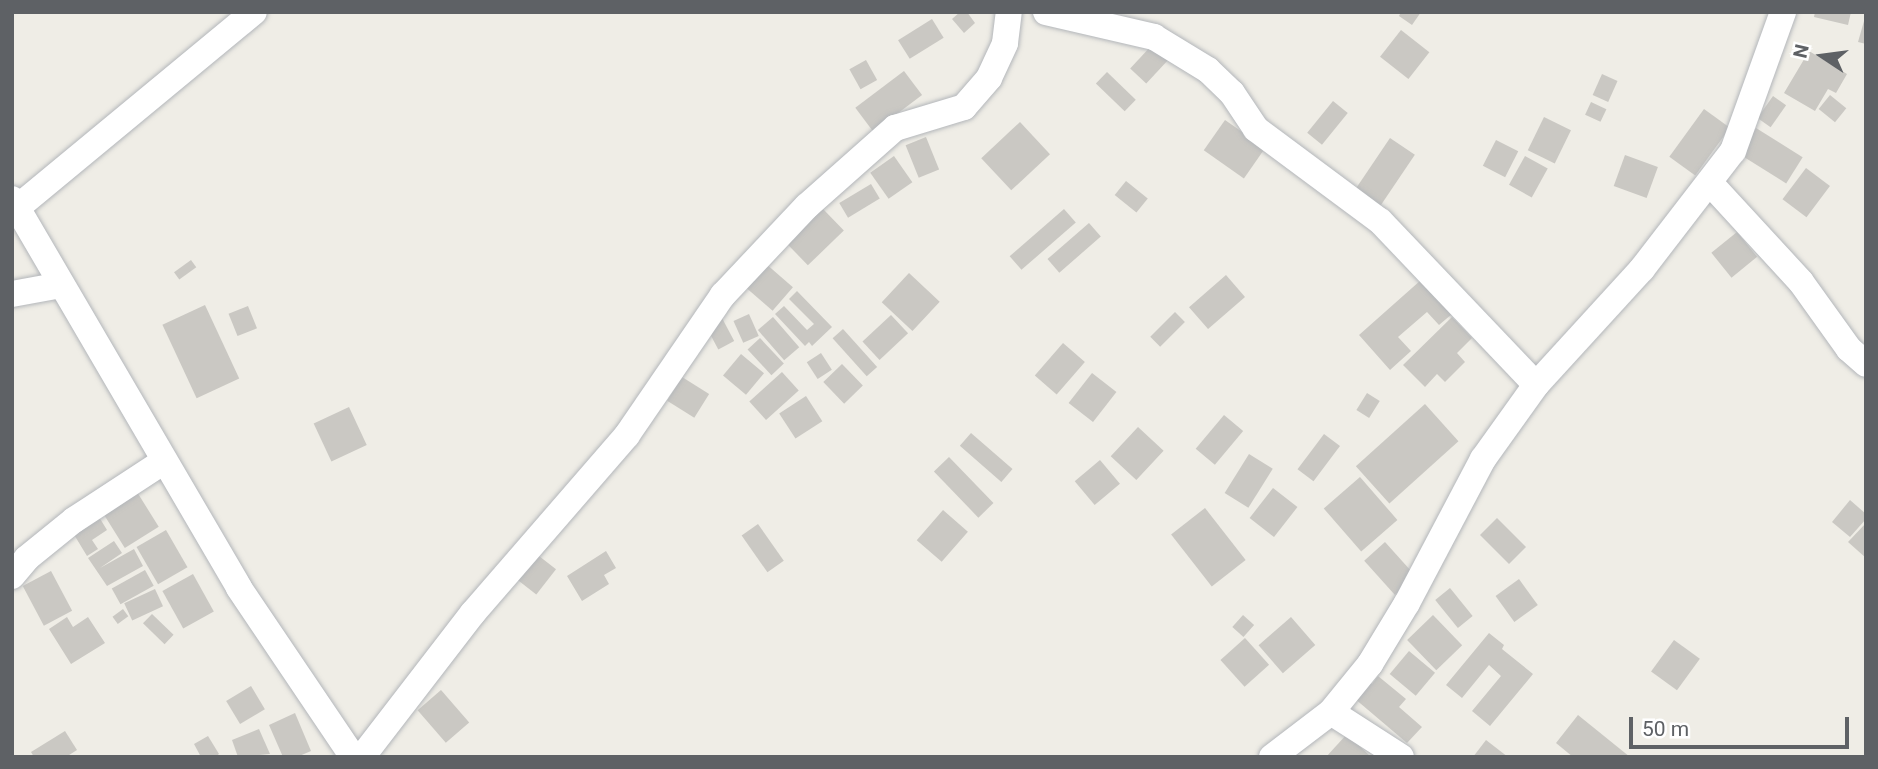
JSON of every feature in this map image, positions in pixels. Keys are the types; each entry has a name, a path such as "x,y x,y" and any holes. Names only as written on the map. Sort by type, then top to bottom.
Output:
{"street":[{"path":"254,12 15,203 239,588 353,757"},
{"path":"362,757 473,613 627,435 723,295 807,206 895,128 964,107 989,78 1005,43 1009,12"},
{"path":"1045,12 1154,37 1208,70 1232,93 1256,130 1380,221 1536,385"},
{"path":"1272,757 1331,712 1370,664 1407,603 1483,459 1536,385 1642,269 1733,150 1783,12"},
{"path":"1710,183 1801,282 1849,349 1866,363"},
{"path":"12,294 61,285"},
{"path":"12,576 27,558 74,520 164,461"},
{"path":"1331,712 1401,757"}],"building":[{"path":"960,12 967,12 975,23 964,33 952,19"},
{"path":"1401,12 1421,12 1412,25 1399,16"},
{"path":"1815,12 1851,12 1848,25 1814,17"},
{"path":"1866,14 1866,44 1858,42"},
{"path":"932,19 944,38 910,59 898,40"},
{"path":"1401,30 1429,52 1408,79 1380,57"},
{"path":"1152,45 1168,60 1146,83 1130,68"},
{"path":"1809,51 1847,74 1836,93 1828,89 1815,111 1784,93"},
{"path":"866,60 877,80 861,89 849,69"},
{"path":"904,71 922,95 873,132 855,108"},
{"path":"1107,72 1136,100 1125,111 1096,84"},
{"path":"1602,74 1618,81 1608,102 1593,95"},
{"path":"1830,95 1846,108 1835,122 1819,109"},
{"path":"1773,96 1786,105 1771,127 1758,118"},
{"path":"1333,101 1348,113 1322,145 1307,133"},
{"path":"1591,102 1606,109 1600,122 1585,115"},
{"path":"1704,109 1730,128 1695,176 1669,157"},
{"path":"1544,117 1571,130 1555,163 1528,150"},
{"path":"1225,120 1265,148 1244,178 1204,150"},
{"path":"1020,122 1050,154 1011,190 981,158"},
{"path":"1756,128 1803,157 1786,183 1740,154"},
{"path":"926,137 939,169 919,178 906,145"},
{"path":"1390,138 1415,155 1376,213 1351,196"},
{"path":"1496,140 1518,151 1505,177 1483,166"},
{"path":"1625,155 1658,167 1647,198 1614,186"},
{"path":"894,156 912,182 889,199 870,173"},
{"path":"1525,156 1548,169 1532,197 1509,185"},
{"path":"1806,168 1830,186 1806,217 1783,199"},
{"path":"1126,181 1148,199 1136,213 1115,195"},
{"path":"871,184 880,199 848,218 839,203"},
{"path":"823,209 844,231 808,265 787,244"},
{"path":"1064,209 1076,223 1021,270 1010,256"},
{"path":"1089,223 1101,237 1059,273 1047,259"},
{"path":"1737,232 1757,257 1731,278 1711,253"},
{"path":"191,260 196,267 179,280 174,272"},
{"path":"765,263 793,287 773,311 745,286"},
{"path":"909,273 940,302 912,331 882,302"},
{"path":"1226,275 1245,297 1208,329 1189,307"},
{"path":"1421,280 1452,314 1439,325 1427,312 1398,337 1411,351 1390,370 1359,335"},
{"path":"797,291 832,327 812,346 809,342 805,346 775,314 784,306 807,330 814,324 789,299"},
{"path":"205,305 239,378 197,398 162,325"},
{"path":"248,306 257,328 238,336 229,314"},
{"path":"1175,312 1185,322 1160,347 1150,337"},
{"path":"749,314 759,336 743,343 733,321"},
{"path":"891,315 908,333 880,360 862,342"},
{"path":"773,317 799,347 784,360 758,330"},
{"path":"1452,317 1472,338 1457,353 1465,362 1445,382 1437,374 1425,387 1403,365"},
{"path":"722,318 734,341 718,349 706,326"},
{"path":"843,329 877,367 867,376 833,338"},
{"path":"760,338 784,364 771,375 748,350"},
{"path":"1063,343 1085,362 1057,394 1035,375"},
{"path":"821,353 832,370 818,379 807,362"},
{"path":"741,354 764,373 746,395 723,375"},
{"path":"842,364 863,386 844,404 823,382"},
{"path":"782,372 799,391 766,420 749,401"},
{"path":"1092,373 1116,392 1093,422 1069,403"},
{"path":"682,377 709,394 694,418 667,401"},
{"path":"1367,393 1380,401 1369,418 1356,410"},
{"path":"806,396 822,421 796,439 779,413"},
{"path":"1425,404 1458,441 1389,503 1356,466"},
{"path":"349,407 367,445 331,462 314,423"},
{"path":"1224,415 1243,431 1215,465 1196,449"},
{"path":"1138,427 1164,451 1136,480 1111,456"},
{"path":"971,433 1013,469 1001,482 960,446"},
{"path":"1324,434 1340,446 1313,481 1298,469"},
{"path":"1249,454 1273,469 1248,508 1225,493"},
{"path":"949,457 993,503 978,518 934,472"},
{"path":"1100,460 1120,484 1095,505 1075,481"},
{"path":"1360,477 1397,520 1361,552 1324,508"},
{"path":"1273,488 1297,507 1274,537 1250,518"},
{"path":"137,492 159,527 125,548 103,513"},
{"path":"1850,500 1866,514 1866,519 1850,537 1832,522"},
{"path":"1205,508 1246,560 1212,586 1171,534"},
{"path":"943,510 968,532 942,562 917,540"},
{"path":"99,517 107,530 92,540 98,549 87,556 73,533"},
{"path":"1497,518 1526,547 1509,564 1480,535"},
{"path":"1866,523 1866,558 1848,542"},
{"path":"758,524 784,561 767,572 742,535"},
{"path":"166,530 188,567 158,584 137,547"},
{"path":"114,541 122,553 100,568 134,549 143,566 107,586 88,558"},
{"path":"1385,542 1416,576 1395,595 1364,561"},
{"path":"530,549 556,569 536,595 510,574"},
{"path":"606,551 616,568 604,575 609,584 582,601 567,576"},
{"path":"145,570 154,586 120,604 112,588"},
{"path":"51,571 72,611 44,626 23,586"},
{"path":"193,574 214,612 183,629 162,591"},
{"path":"1519,579 1538,605 1514,622 1496,596"},
{"path":"1450,588 1473,616 1458,628 1435,600"},
{"path":"155,589 163,606 132,621 124,603"},
{"path":"123,609 128,616 118,624 112,617"},
{"path":"152,614 174,635 165,644 143,623"},
{"path":"1243,615 1254,625 1243,637 1232,627"},
{"path":"1433,615 1462,645 1436,670 1407,640"},
{"path":"67,617 73,627 88,617 105,643 71,664 49,629"},
{"path":"1291,617 1315,645 1283,673 1259,645"},
{"path":"1489,633 1504,645 1502,649 1533,674 1490,726 1472,711 1501,676 1489,665 1462,698 1446,685"},
{"path":"1245,638 1269,665 1245,687 1220,660"},
{"path":"1674,640 1700,659 1677,690 1651,672"},
{"path":"1409,651 1435,673 1416,696 1390,674"},
{"path":"1378,676 1406,699 1399,707 1422,727 1407,743 1354,698 1368,681 1372,684"},
{"path":"251,686 265,709 240,724 226,701"},
{"path":"441,690 469,722 446,743 418,710"},
{"path":"295,713 311,751 297,757 283,757 269,725"},
{"path":"1578,715 1630,757 1573,757 1556,743"},
{"path":"259,729 270,754 238,757 232,740"},
{"path":"65,731 77,750 66,757 34,757 31,752"},
{"path":"1347,734 1371,757 1326,757"},
{"path":"208,736 219,754 215,757 201,757 194,744"},
{"path":"1486,740 1508,757 1473,757"}]}
